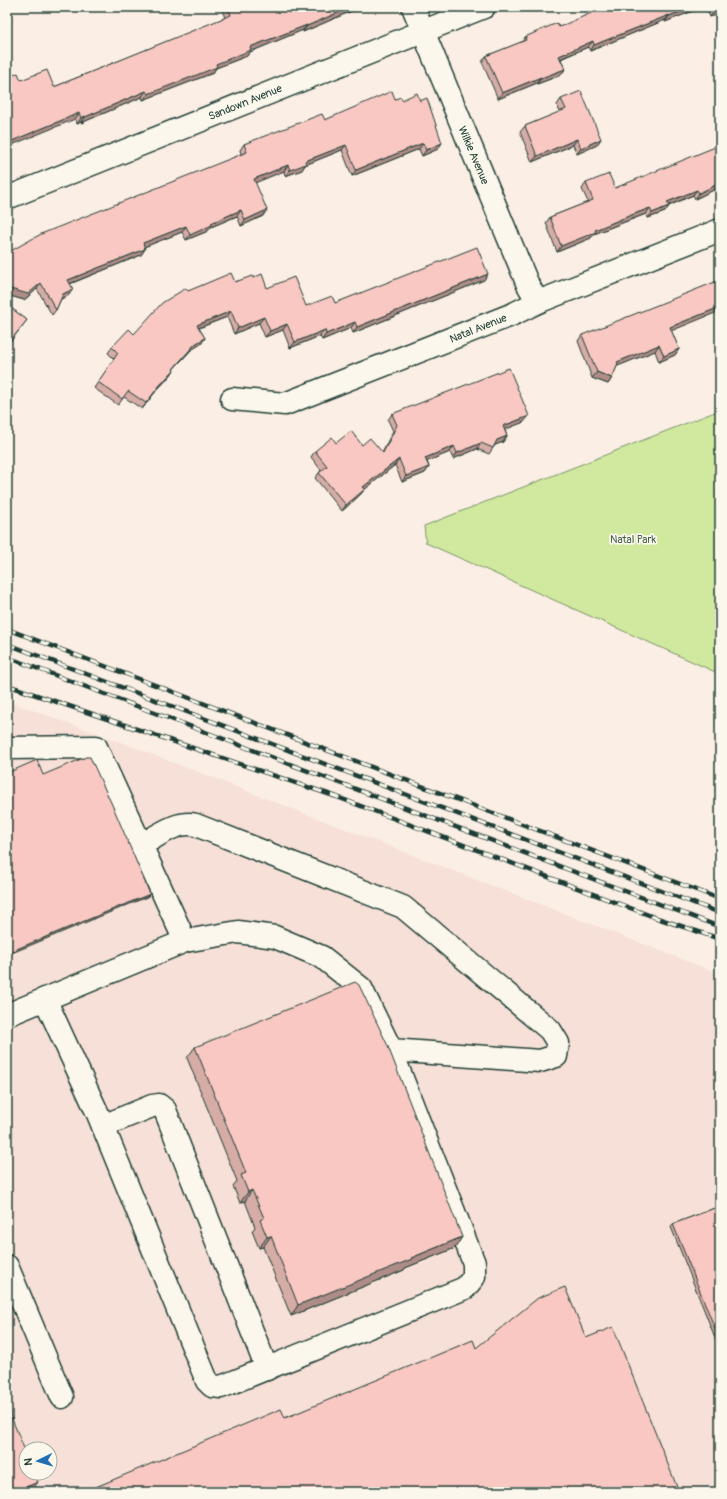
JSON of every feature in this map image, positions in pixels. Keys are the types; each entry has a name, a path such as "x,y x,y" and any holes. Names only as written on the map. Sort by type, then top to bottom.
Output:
{"street":[{"name":"Wilkie Avenue","path":"413,7 528,285 538,302"},
{"name":"Sandown Avenue","path":"7,198 484,7"},
{"name":"Natal Avenue","path":"232,399 285,404 511,315 538,302 720,230"},
{"path":"7,748 96,747 185,941"},
{"path":"141,845 178,825 188,823 404,907 550,1030 558,1043 556,1056 540,1061 391,1050"},
{"path":"7,1015 185,941 238,932 275,937 322,956 361,988 391,1050 474,1263 474,1277 465,1288 221,1387 212,1386 207,1381 103,1126 46,999"},
{"path":"103,1126 152,1106 159,1105 165,1110 267,1369"},
{"path":"7,1266 62,1397"}],"shaded area":[{"path":"7,701 120,742 720,974 720,1492 7,1492"}],"green space":[{"name":"Natal Park","path":"720,410 720,674 426,543 424,526"}],"building":[{"path":"228,7 351,7 307,26 250,47 251,50 216,64 217,67 148,94 146,91 85,117 81,118 79,113 7,143 7,77 18,73 21,80 47,70 54,87 231,15"},
{"path":"605,7 692,7 594,45 593,41 559,56 565,69 502,93 486,56 526,40 525,37 557,23 559,27"},
{"path":"713,7 720,7 720,9 714,11"},
{"path":"392,91 395,99 401,97 402,100 417,93 420,101 427,98 442,143 426,150 423,143 356,170 346,145 305,161 306,164 290,170 288,165 254,179 267,210 245,220 241,210 211,223 212,225 190,235 186,226 143,243 145,249 68,280 73,289 63,294 56,310 41,283 28,294 7,288 7,253 41,234 247,152 244,144 322,114 325,120"},
{"path":"581,91 601,139 581,148 577,139 537,156 525,126 566,109 561,99"},
{"path":"720,145 720,183 699,193 697,190 667,202 669,206 652,213 650,208 626,217 595,230 596,232 561,246 550,217 593,200 586,183 609,174 615,188"},
{"path":"477,247 488,274 357,327 355,322 326,334 325,330 295,342 287,324 270,331 264,317 238,328 231,311 197,325 205,338 195,344 146,403 128,391 122,399 98,382 118,353 112,347 129,329 134,334 162,303 186,288 188,291 231,273 235,282 252,276 253,278 262,274 267,288 294,277 306,306 332,296 335,303"},
{"path":"720,280 720,307 670,327 679,349 664,356 659,345 617,362 618,364 612,378 597,372 582,335"},
{"path":"7,305 27,320 11,340 7,337"},
{"path":"509,368 529,416 503,426 507,436 497,440 493,448 481,443 457,453 454,446 425,458 429,467 406,476 399,459 363,487 365,489 346,505 319,473 327,466 315,451 332,437 336,443 351,431 362,445 370,438 383,453 397,425 392,414"},
{"path":"86,757 90,757 150,894 7,953 7,773 37,760 43,775"},
{"path":"355,982 359,985 387,1044 462,1237 298,1305 271,1236 267,1237 260,1220 264,1218 252,1190 248,1192 241,1175 246,1173 195,1047"},
{"path":"720,1206 720,1341 673,1224"},
{"path":"565,1287 586,1338 613,1327 679,1492 98,1492 96,1487 281,1409 285,1418 473,1340 476,1348 538,1298"},
{"path":"7,1407 21,1441 18,1441 18,1481 38,1482 14,1492 7,1492"}],"railway":[{"path":"7,629 720,899"},
{"path":"7,644 720,913"},
{"path":"7,657 720,927"},
{"path":"7,685 337,797 654,917 720,939"}]}
